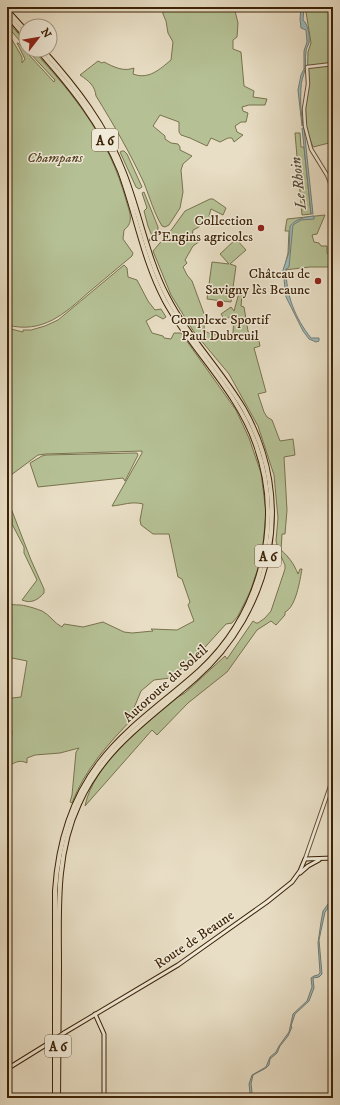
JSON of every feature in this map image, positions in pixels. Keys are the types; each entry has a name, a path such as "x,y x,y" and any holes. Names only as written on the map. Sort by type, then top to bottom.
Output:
{"highway":[{"path":"7,10 18,22"},
{"path":"7,15 18,28"},
{"name":"Autoroute du Soleil","path":"45,58 79,98 104,137 123,180 156,281 169,308 234,400 252,434 259,454 266,483 268,512 267,539 255,589 242,616 229,637 216,654 198,672 131,728 110,749 87,780 70,815 60,850 56,886 55,1098"},
{"name":"Autoroute du Soleil","path":"50,58 82,96 109,139 126,178 145,244"},
{"name":"Autoroute du Soleil","path":"58,1098 59,891 64,850 73,816 90,782 112,752 143,722 200,674 220,654 231,640 244,621 257,594 266,565 270,539 272,508 269,482 264,457 254,429 233,391 189,332 173,307 147,250"}],"main road":[{"path":"298,874 319,860 333,858"},
{"path":"305,860 319,860"},
{"path":"305,860 307,863 311,864"},
{"name":"Route de Beaune","path":"7,1069 95,1014 178,965 209,944 281,892 298,874 305,860"},
{"path":"95,1014 104,1036 104,1098"}],"street":[{"path":"333,64 307,67 308,84 304,109 305,126 311,149 328,177 333,190"},
{"path":"333,278 331,284 333,296"},
{"path":"305,860 333,778"},
{"path":"308,852 311,857 315,859"},
{"path":"333,1039 331,1052 333,1066"}],"green space":[{"path":"163,7 234,7 238,23 237,37 233,40 233,49 241,52 244,86 254,91 253,97 267,99 265,105 249,105 242,107 243,111 248,113 246,122 241,122 235,126 237,132 243,135 234,142 232,138 228,138 220,142 211,138 207,146 181,135 179,132 179,122 160,115 153,126 165,136 165,139 171,143 178,144 180,150 192,156 183,164 181,170 183,192 180,208 169,225 165,227 162,226 159,221 139,172 122,139 96,96 93,87 80,75 98,61 122,69 134,68 133,74 144,76 154,73 171,60 173,42 168,33 163,14"},
{"path":"307,7 333,7 333,142 313,147 305,126 304,113 307,89 308,52 311,43 306,12"},
{"path":"7,21 18,33 18,39 7,26"},
{"name":"Champans","path":"7,31 18,50 18,58 22,58 22,63 24,58 32,58 54,82 55,80 34,58 40,58 76,101 100,137 119,178 128,208 130,220 124,230 123,239 133,253 132,256 71,308 52,320 31,327 7,325"},
{"path":"295,133 300,133 301,147 304,147 311,214 302,215"},
{"path":"122,151 127,154 142,187 139,189 136,187 120,152"},
{"path":"144,192 158,227 156,235 150,241 149,240 152,236 144,211 147,208 142,193"},
{"path":"213,199 226,208 223,215 211,209 209,216 212,218 206,224 204,222 193,230 192,237 200,241 193,246 185,260 187,263 183,267 192,281 206,319 204,327 206,332 238,341 233,334 234,314 225,320 221,314 231,307 234,311 239,293 242,295 241,306 244,307 248,331 252,341 259,341 260,346 254,348 266,392 258,394 264,412 267,417 272,420 280,441 293,439 295,455 284,457 287,510 285,534 282,534 281,550 291,561 298,574 300,569 302,569 300,580 292,605 276,625 271,621 257,630 227,672 188,703 157,735 152,730 85,806 90,790 98,775 122,746 178,697 185,693 225,656 227,659 253,621 258,623 271,611 285,569 285,565 276,541 278,518 274,475 258,426 229,374 194,332 171,295 153,251 185,211"},
{"path":"325,215 317,234 312,235 314,242 319,243 321,246 327,246 327,253 332,256 333,267 310,267 284,270 288,253 289,231 285,231 287,219"},
{"path":"236,239 246,250 230,264 236,266 231,302 207,299 212,262 229,264 220,254"},
{"path":"124,265 127,268 128,277 137,280 148,301 155,310 161,309 166,317 163,319 156,315 146,321 152,333 171,339 174,333 181,333 236,410 249,438 261,473 266,512 262,556 250,592 238,616 232,623 226,624 197,656 170,678 154,680 141,691 134,708 134,717 98,757 77,791 72,803 70,802 76,752 79,748 60,753 35,755 27,758 27,763 19,761 7,767 7,745 11,743 12,732 9,723 7,722 7,696 12,698 21,697 27,661 7,657 7,603 24,605 42,611 62,627 64,624 83,627 103,622 124,632 132,633 153,631 151,629 177,630 194,621 188,605 190,602 182,579 178,577 169,534 153,534 141,525 140,520 143,504 131,503 112,506 142,451 38,455 7,478 7,328 23,332 23,330 31,330 45,326 58,320"},
{"path":"137,453 138,455 125,481 123,478 38,487 30,463 46,455"},
{"path":"7,498 44,589 44,593 42,595 37,599 28,602 22,600 37,580 24,553 24,547 12,524 12,519 7,506"}],"water":[{"path":"301,7 304,7 303,20 309,34 305,70 301,86 302,126 298,90 301,75 304,69 304,51 307,42 306,30 301,28"},
{"path":"302,128 304,128 313,214 311,214"},
{"path":"314,216 314,219 301,220 293,225 289,267 286,269 286,279 292,306 300,322 311,338 319,338 319,341 316,342 309,339 303,331 286,297 283,270 289,252 290,226 300,219"},
{"path":"333,897 333,901 325,912 319,940 322,974 319,977 313,978 314,988 309,1001 295,1014 288,1036 280,1046 277,1053 270,1059 269,1065 266,1068 253,1075 251,1084 252,1092 249,1098 249,1084 252,1075 266,1067 270,1057 276,1052 289,1032 293,1014 307,1001 312,987 311,978 320,973 318,943 321,922 323,911"}],"place":[{"name":"Collection d'Engins agricoles","path":"261,228"},
{"name":"Château de Savigny lès Beaune","path":"318,281"},
{"name":"Complexe Sportif Paul Dubreuil","path":"220,304"}],"water label":[{"name":"Le Rhoin","path":"298,183"}]}
